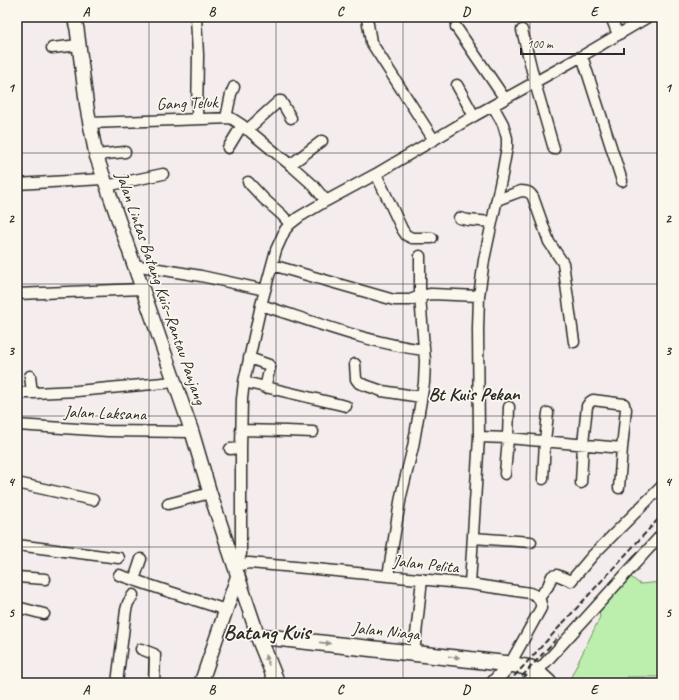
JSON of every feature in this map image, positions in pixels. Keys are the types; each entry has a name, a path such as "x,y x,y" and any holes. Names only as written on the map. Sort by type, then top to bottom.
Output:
{"highway":[{"name":"Jalan Niaga","path":"258,636 510,664 530,668 532,678"},
{"path":"258,636 277,683"},
{"path":"532,678 549,683"}],"main road":[{"name":"Jalan Lintas Batang Kuis–Rantau Panjang","path":"74,17 96,155 192,432 210,493 258,636"},
{"path":"201,683 226,610 236,571"},
{"path":"493,683 510,664"}],"street":[{"path":"196,17 198,55 197,119"},
{"path":"367,17 371,42 434,140"},
{"path":"611,17 618,35"},
{"path":"236,571 241,554 241,430 244,382 261,305 276,250 281,238 290,224 326,201 376,174 474,116 535,83 648,17"},
{"path":"456,27 505,99"},
{"path":"522,30 535,83 554,149"},
{"path":"52,48 79,46"},
{"path":"582,56 622,181"},
{"path":"457,85 474,116"},
{"path":"226,118 234,87"},
{"path":"228,148 245,128 279,101 283,104 291,118"},
{"path":"470,584 479,437 479,296 484,260 506,155 507,138 503,124 493,106"},
{"name":"Gang Teluk","path":"90,123 226,118 234,120 290,164 313,185 326,201"},
{"path":"290,164 322,141"},
{"path":"96,155 125,152"},
{"path":"17,184 105,183 163,174"},
{"path":"376,174 406,235 412,238 432,238"},
{"path":"248,182 290,224"},
{"path":"497,200 521,191 529,192 533,197 549,242 563,263 574,342"},
{"path":"459,218 492,222"},
{"path":"388,576 401,496 413,447 425,370 420,296 420,256"},
{"path":"134,265 201,276 265,290"},
{"path":"272,265 394,300 410,300 430,294 479,296"},
{"path":"17,294 142,289"},
{"path":"261,305 345,332 397,346 424,350"},
{"path":"249,358 269,365 270,367 265,388"},
{"path":"355,364 356,378 359,383 382,391 421,397"},
{"path":"30,376 32,393"},
{"path":"20,393 77,391 174,382"},
{"path":"244,382 346,406"},
{"path":"581,484 587,406 593,400 625,407 619,488"},
{"path":"505,474 509,407"},
{"path":"543,479 548,413"},
{"name":"Jalan Laksana","path":"17,425 108,431 192,432"},
{"path":"241,430 313,432"},
{"path":"479,437 508,438 622,448"},
{"path":"230,449 241,448"},
{"path":"17,483 93,500"},
{"path":"510,664 540,611 541,605 539,598 548,586 551,578 557,575 572,581 593,555 662,486"},
{"path":"168,504 210,493"},
{"path":"532,678 662,534"},
{"path":"473,538 531,542"},
{"path":"17,545 119,558"},
{"path":"134,580 141,559"},
{"name":"Jalan Pelita","path":"236,571 246,564 255,564 470,584 530,593 539,598"},
{"path":"119,575 226,610"},
{"path":"17,577 45,579"},
{"path":"414,653 422,579"},
{"path":"117,683 127,606 133,595"},
{"path":"17,607 44,614"},
{"path":"141,649 155,655 154,683"}],"green space":[{"path":"628,575 640,584 662,582 662,677 627,677 627,683 568,683 600,617 598,608"}],"railway":[{"path":"508,683 662,515"},
{"path":"516,683 559,636"}],"district":[{"name":"Bt Kuis Pekan","path":"474,394"},
{"name":"Batang Kuis","path":"267,632"}]}
